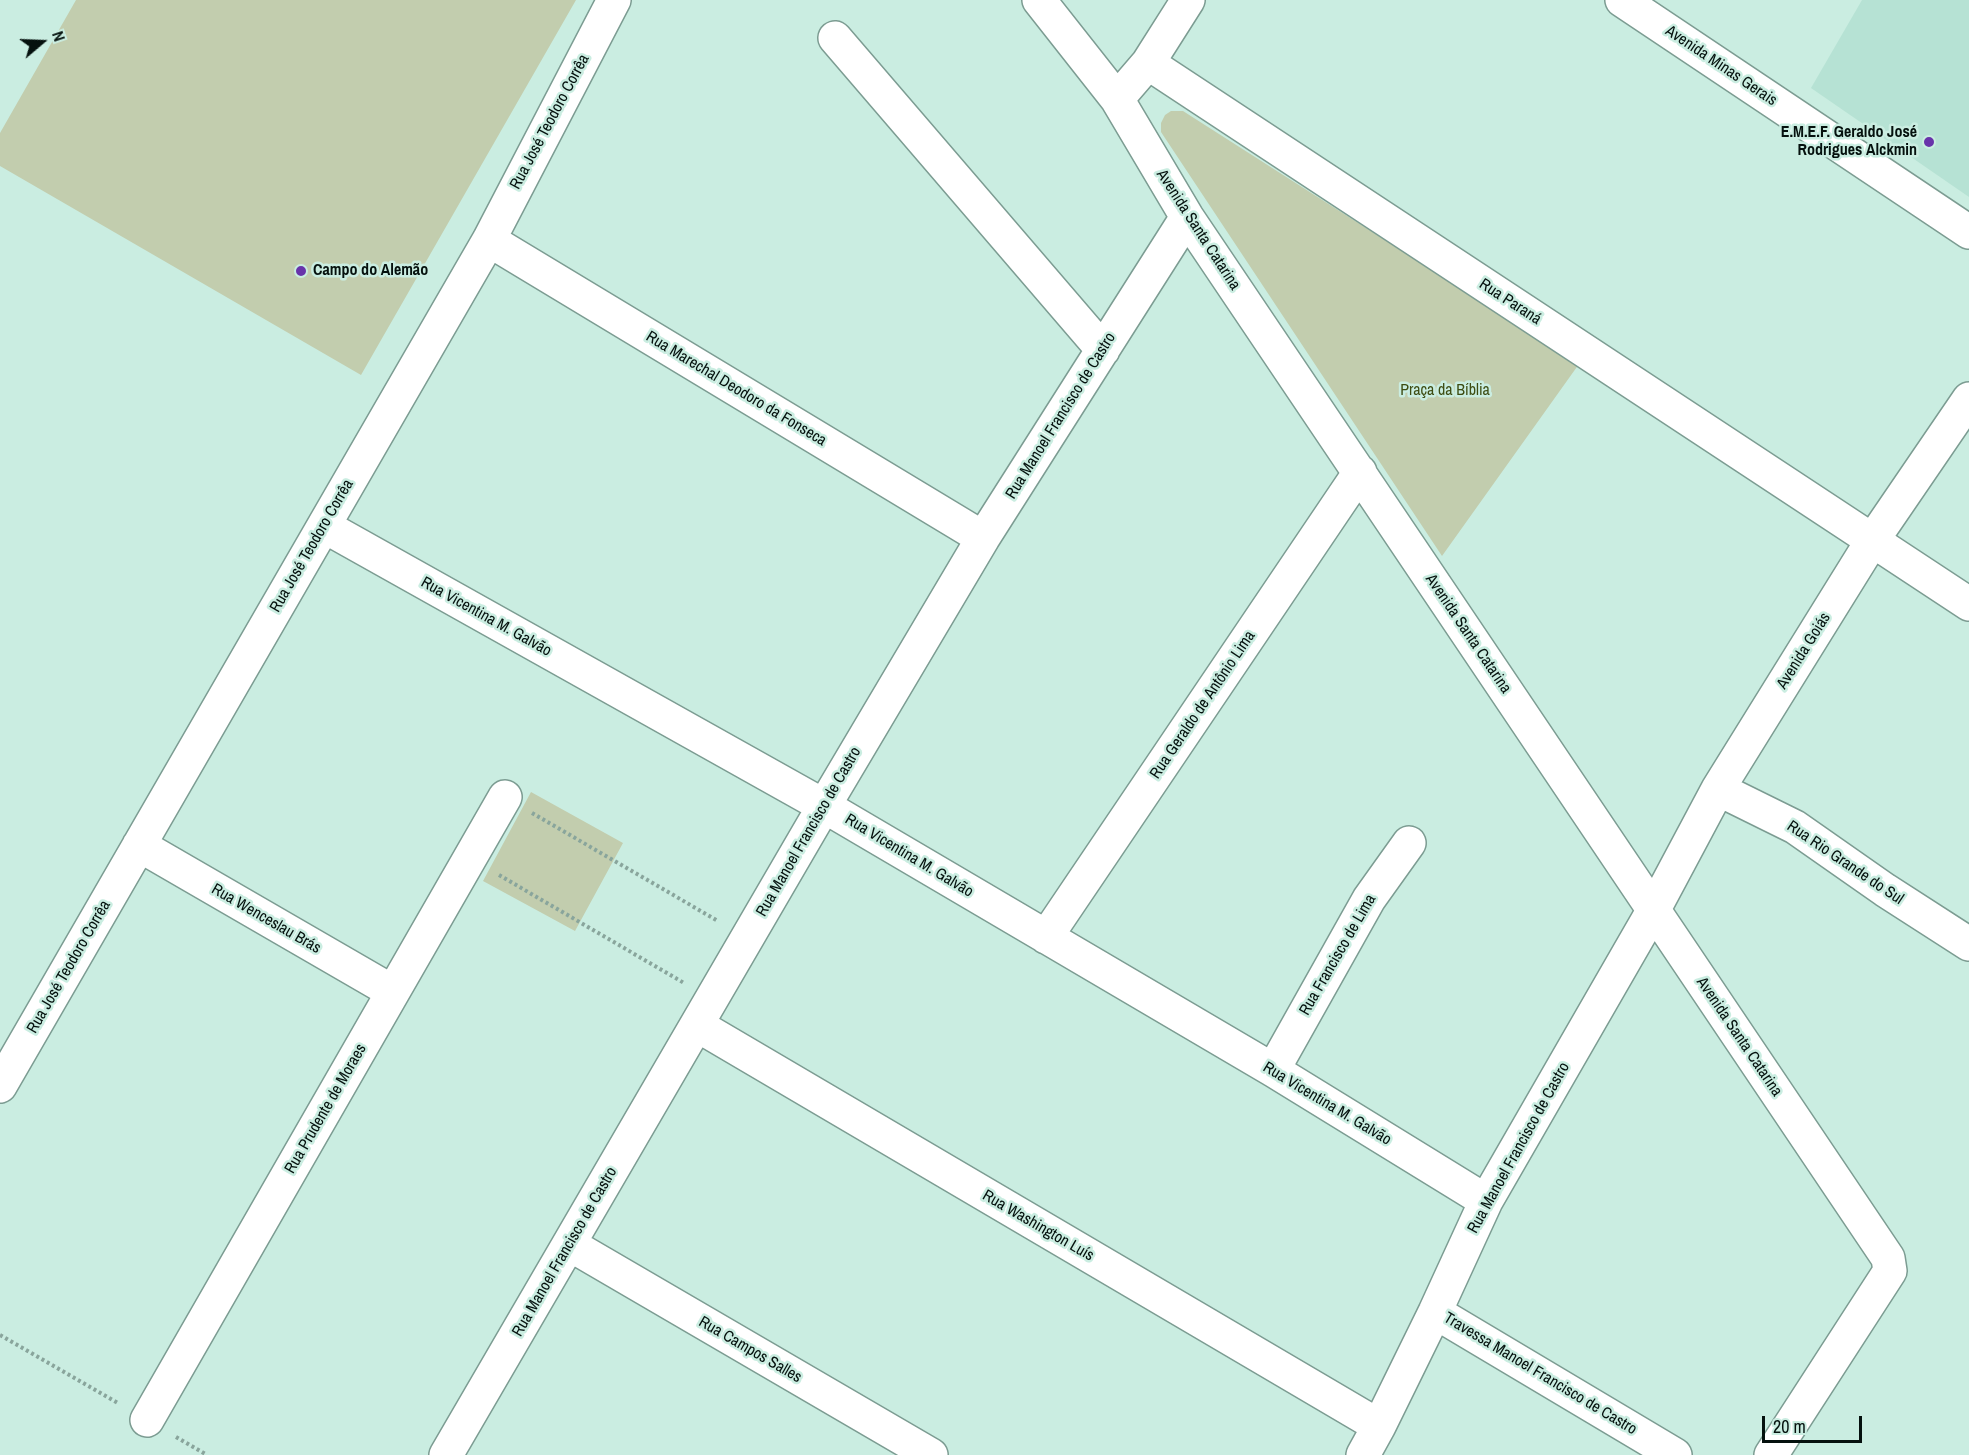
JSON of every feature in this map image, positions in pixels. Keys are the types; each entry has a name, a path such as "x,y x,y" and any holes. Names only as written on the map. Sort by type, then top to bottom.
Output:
{"street":[{"name":"Rua José Teodoro Corrêa","path":"0,1086 489,240 614,0"},
{"name":"Avenida Santa Catarina","path":"1039,0 1117,99 1187,217 1888,1258 1890,1271 1772,1455"},
{"path":"1117,99 1148,63 1188,0"},
{"name":"Avenida Minas Gerais","path":"1622,0 1969,232"},
{"path":"835,38 1102,350"},
{"name":"Rua Paraná","path":"1148,63 1969,604"},
{"name":"Rua Manoel Francisco de Castro","path":"446,1455 983,538 1187,217"},
{"name":"Rua Marechal Deodoro da Fonseca","path":"489,240 983,538"},
{"name":"Avenida Goiás","path":"1653,911 1718,789 1872,541 1969,399"},
{"name":"Rua Geraldo de Antônio Lima","path":"1046,937 1360,472"},
{"name":"Rua Vicentina M. Galvão","path":"324,526 824,806 1273,1070 1486,1201"},
{"name":"Rua Rio Grande do Sul","path":"1718,789 1795,827 1969,944"},
{"name":"Rua Prudente de Moraes","path":"147,1420 505,797"},
{"name":"Rua Francisco de Lima","path":"1273,1070 1369,899 1409,843"},
{"name":"Rua Wenceslau Brás","path":"139,845 393,992"},
{"name":"Rua Manoel Francisco de Castro","path":"1363,1455 1435,1312 1486,1201 1653,911"},
{"name":"Rua Washington Luís","path":"704,1012 1379,1426"},
{"name":"Rua Campos Salles","path":"569,1244 931,1455"},
{"name":"Travessa Manoel Francisco de Castro","path":"1435,1312 1675,1455"}],"path":[{"path":"505,797 747,938"},
{"path":"470,858 704,1012"},
{"path":"0,1335 207,1455"}],"shaded area":[{"name":"E.M.E.F. Geraldo José Rodrigues Alckmin","path":"1862,0 1969,0 1969,197 1811,88"}],"green space":[{"name":"Campo do Alemão","path":"76,0 576,0 361,375 0,166 0,133"},
{"name":"Praça da Bíblia","path":"1171,111 1183,111 1579,364 1442,556 1161,132 1161,123 1165,115"},
{"path":"531,792 623,843 575,931 483,881"}],"place":[{"name":"E.M.E.F. Geraldo José Rodrigues Alckmin","path":"1929,142"},
{"name":"Campo do Alemão","path":"301,271"}]}
